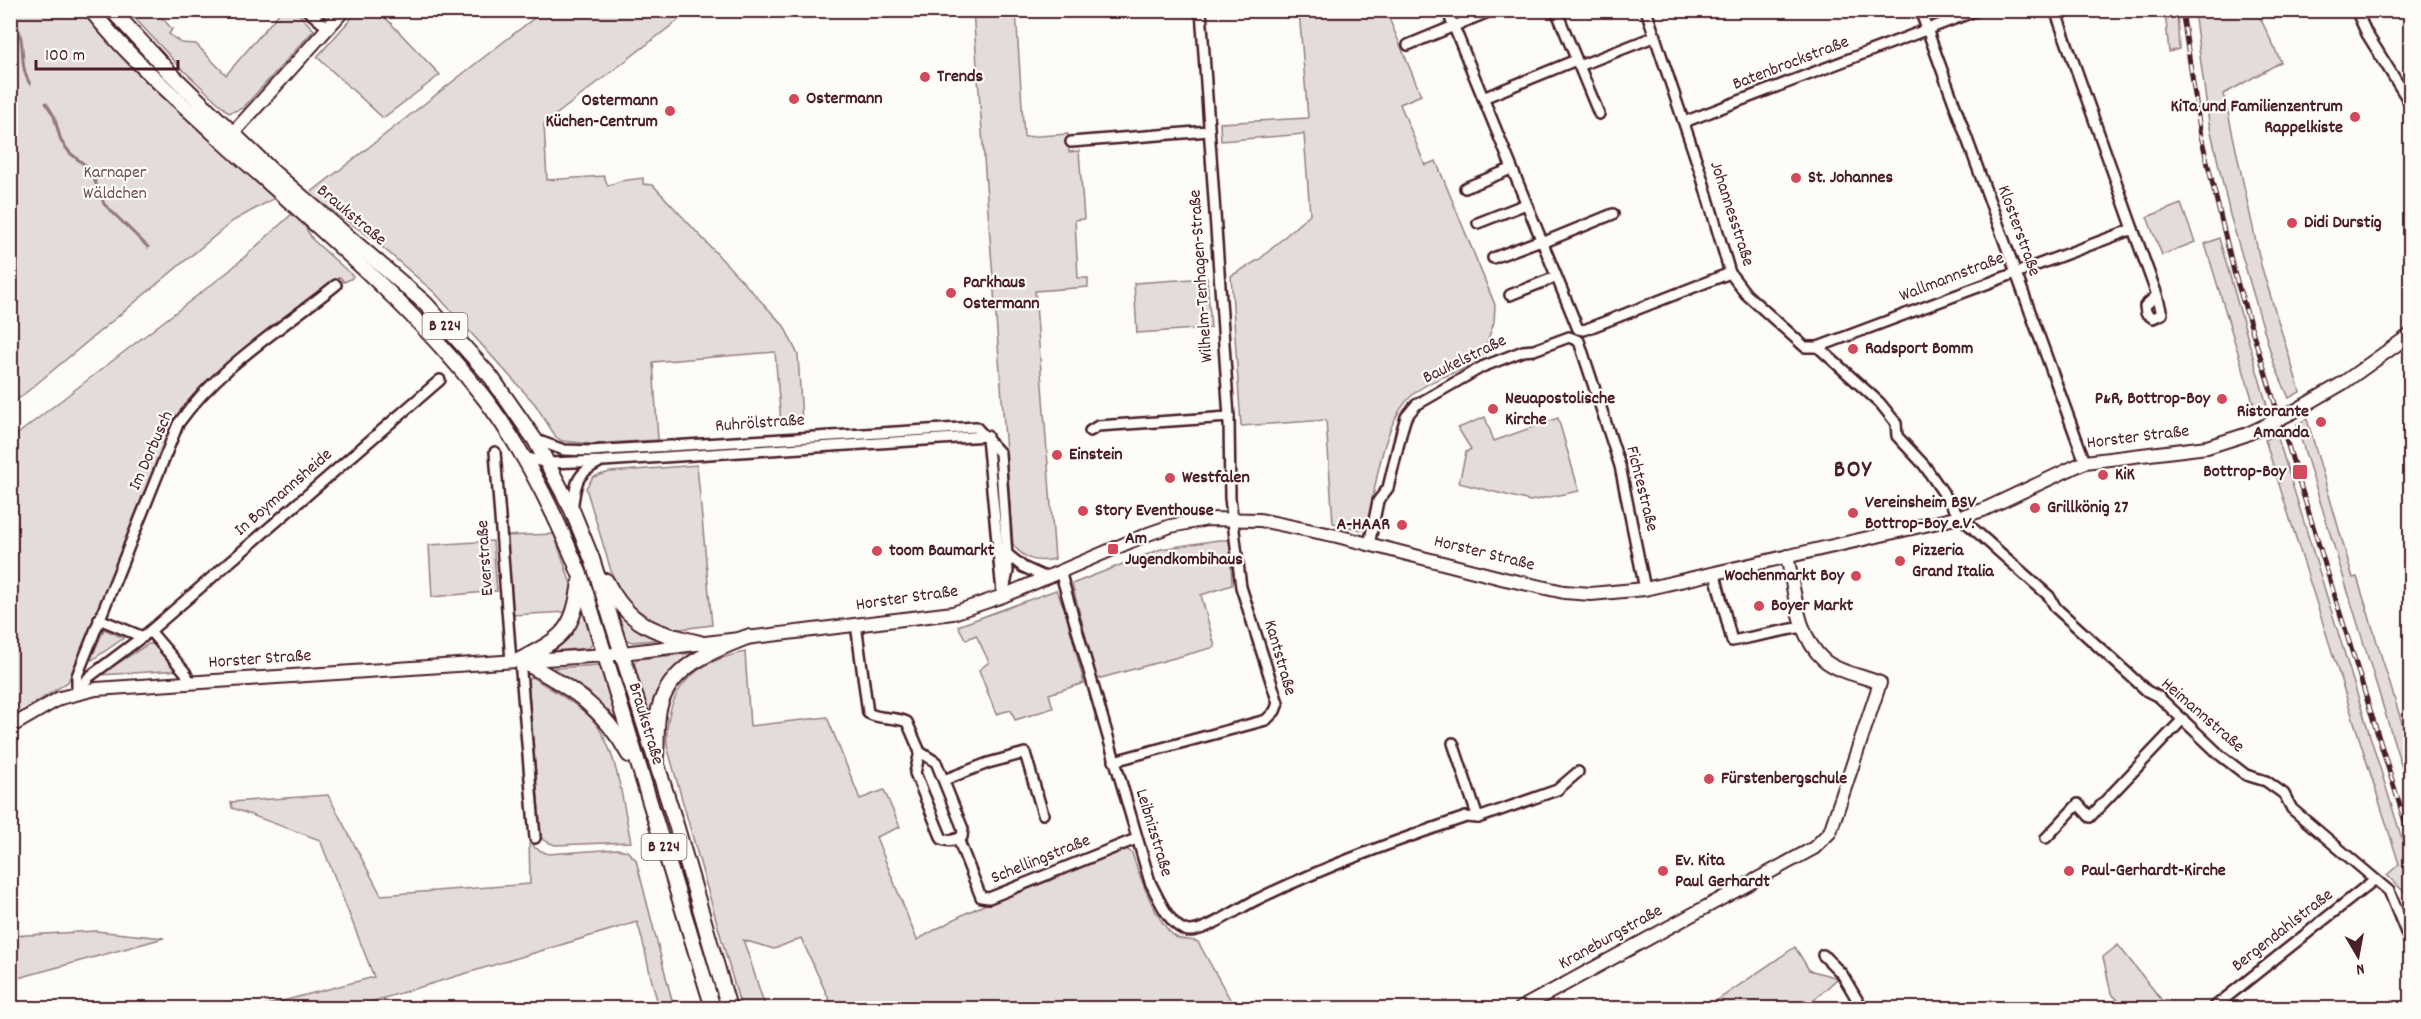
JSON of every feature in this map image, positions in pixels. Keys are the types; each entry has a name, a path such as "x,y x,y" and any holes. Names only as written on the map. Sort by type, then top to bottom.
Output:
{"main road":[{"name":"Braukstraße","path":"91,10 157,82 420,322 475,386 523,457 563,533 580,578 606,655 713,1008"},
{"name":"Braukstraße","path":"112,10 170,73 233,134 317,212 425,303 491,377 535,440 572,510 592,558 677,828 729,1008"},
{"path":"233,134 344,10"},
{"name":"Horster Straße","path":"10,727 41,707 77,693 190,682 606,655 953,613 1003,596 1171,526 1195,520 1233,518 1289,526 1564,592 1610,593 1645,589 1960,517 1983,510 2085,462 2207,447 2245,435 2343,383 2410,335"},
{"path":"1787,556 1802,627"},
{"path":"592,558 625,610 642,624 665,635 700,643"},
{"path":"515,660 564,634 576,609 580,578"},
{"name":"Kraneburgstraße","path":"1521,1008 1814,849 1830,832 1880,683 1824,660 1810,643 1802,627"},
{"path":"655,764 659,710 678,675 708,654 747,637"},
{"path":"515,660 566,684 595,708 619,736 645,786"}],"street":[{"path":"307,10 328,28"},
{"name":"Wilhelm-Tenhagen-Straße","path":"1200,10 1229,417 1233,518"},
{"path":"1447,10 1575,326 1581,330 1730,273"},
{"path":"1408,45 1493,10"},
{"path":"1556,10 1599,114"},
{"name":"Johannesstraße","path":"1646,10 1684,123 1730,273 1746,294 1805,347 1818,347 1880,403 1896,423 1897,436 1924,465 1960,517"},
{"name":"Klosterstraße","path":"1920,10 2085,462"},
{"name":"Batenbrockstraße","path":"1684,123 1978,10"},
{"path":"2055,10 2157,295"},
{"path":"2356,10 2367,34 2410,103"},
{"path":"1483,98 1656,36"},
{"path":"1071,142 1209,131"},
{"path":"1465,188 1511,169"},
{"path":"1478,223 1526,204"},
{"path":"1494,258 1613,214"},
{"name":"Wallmannstraße","path":"1818,347 2133,229"},
{"path":"1510,296 1556,277"},
{"name":"Im Dorbusch","path":"77,693 77,676 178,424 193,402 212,383 336,285"},
{"name":"Baukelstraße","path":"1369,544 1378,501 1388,488 1406,417 1416,405 1482,368 1523,351 1534,350 1569,337"},
{"name":"Fichtestraße","path":"1569,337 1579,340 1620,466 1645,589"},
{"name":"In Boymannsheide","path":"77,693 89,677 146,634 440,380"},
{"path":"1090,430 1098,426 1229,417"},
{"name":"Ruhrölstraße","path":"535,440 564,450 590,451 976,427 987,436"},
{"path":"987,436 1000,453 1008,571 1003,596"},
{"path":"987,436 998,573 1003,596"},
{"name":"Ruhrölstraße","path":"603,461 987,436"},
{"name":"Everstraße","path":"495,452 515,660"},
{"path":"523,457 548,463 603,461"},
{"path":"572,510 577,479 584,470 603,461"},
{"name":"Heimannstraße","path":"1960,517 2049,596 2056,608 2083,633 2183,719 2220,755 2246,775 2266,781 2284,794 2292,809 2389,891 2410,942"},
{"name":"Kantstraße","path":"1114,761 1260,722 1270,717 1275,711 1276,695 1241,587 1233,518"},
{"path":"1007,554 1023,567 1045,577"},
{"name":"Leibnizstraße","path":"1060,571 1150,882 1175,924 1187,931 1199,930 1258,899 1362,852 1466,817 1478,818 1557,790 1578,772"},
{"path":"1715,574 1732,641 1802,627"},
{"path":"99,619 146,634 185,672 190,682"},
{"path":"856,624 868,713 874,717 897,718 907,722 920,752 936,762 963,829 962,837 958,839 947,841 942,839 915,772 920,752"},
{"path":"515,660 535,838"},
{"path":"2046,838 2078,804 2090,817 2183,719"},
{"path":"1453,743 1478,818"},
{"path":"944,780 988,763 1024,753 1043,814"},
{"name":"Schellingstraße","path":"958,839 981,897 989,898 1136,839"},
{"name":"Bergendahlstraße","path":"2213,1008 2374,880"},
{"path":"1823,955 1842,974 1863,1008"}],"green space":[{"name":"Karnaper Wäldchen","path":"11,11 90,11 282,194 233,221 11,405"},
{"path":"128,11 156,11 172,29 169,34 181,43 196,44 226,75 281,11 296,11 314,30 243,108 229,113 180,67"},
{"path":"358,11 379,11 440,75 383,118 317,57"},
{"path":"543,11 690,11 544,124 547,180 604,176 608,186 620,181 643,178 643,184 653,185 784,326 798,355 802,421 781,423 775,352 653,362 658,440 592,444 562,441 556,437 535,404 435,293 374,240 309,194"},
{"path":"973,11 1016,11 1024,137 1068,134 1069,152 1079,151 1084,219 1075,220 1078,278 1088,278 1088,287 1035,291 1055,559 1031,559 1013,545"},
{"path":"1299,11 1386,11 1421,95 1400,104 1425,165 1436,161 1495,305 1494,322 1480,363 1424,386 1405,403 1396,418 1382,454 1367,527 1362,530 1333,523 1326,420 1241,426 1231,276 1260,259 1310,214 1304,134 1221,141 1220,123 1308,118"},
{"path":"2165,11 2177,11 2179,49 2169,52"},
{"path":"2194,11 2257,11 2281,62 2224,94 2261,265 2300,392 2289,398 2274,364 2230,215 2209,123"},
{"path":"2181,204 2195,242 2162,255 2147,217"},
{"path":"293,213 303,223 313,240 353,276 344,282 340,277 312,296 205,382 183,408 173,426 68,682 11,719 11,439 229,271"},
{"path":"2219,238 2268,409 2257,415 2205,244"},
{"path":"1207,278 1211,328 1137,333 1134,283"},
{"path":"1485,417 1494,441 1558,418 1579,491 1530,501 1459,483 1466,452 1471,449 1458,428"},
{"path":"2307,419 2353,578 2357,577 2406,736 2404,737 2410,761 2410,794 2301,439 2297,424"},
{"path":"2277,435 2410,865 2410,904 2407,895 2387,875 2399,864 2265,440"},
{"path":"697,465 712,625 681,629 663,626 637,610 624,597 612,574 586,488 593,477 610,472"},
{"path":"554,534 572,587 568,612 511,615 505,536"},
{"path":"1230,540 1232,585 1201,595 1215,647 1097,679 1072,584 1161,549"},
{"path":"493,541 497,591 432,597 429,545"},
{"path":"1056,590 1065,609 1084,683 1049,694 1053,708 1015,720 1011,710 996,714 979,670 989,662 976,635 966,640 958,626"},
{"path":"582,608 585,608 595,642 588,648 554,651 553,647 572,633"},
{"path":"618,609 657,637 655,640 632,642 625,639 616,610"},
{"path":"104,629 124,638 92,660 91,659"},
{"path":"148,644 153,644 173,667 180,670 99,675"},
{"path":"745,652 750,726 827,717 860,799 884,790 900,827 876,837 917,940 964,914 1022,888 1126,849 1132,853 1139,874 1162,922 1176,937 1198,942 1235,1008 833,1008 801,938 774,949 743,940 766,1008 741,1008 667,746 667,727 676,695 685,682 710,663"},
{"path":"692,653 694,656 652,721 649,721 634,662 639,659"},
{"path":"600,665 603,667 621,727 617,726 589,692 554,670 554,668"},
{"path":"532,677 576,705 599,727 618,775 631,842 555,845 543,840 528,679"},
{"path":"328,795 381,895 530,884 529,837 535,848 548,854 617,849 627,851 636,860 674,1008 660,1008 637,922 351,1008 256,1008 374,977 320,840 232,808 231,802"},
{"path":"96,931 164,938 11,980 11,936"},
{"path":"2118,945 2168,1008 2126,1008 2111,993 2103,957"},
{"path":"1795,947 1809,970 1838,978 1805,1008 1706,1008"}],"waterway":[{"path":"10,19 20,33 24,67 30,84"},
{"path":"46,103 54,116 61,141 70,153 90,169 104,204 148,247"}],"railway":[{"path":"2182,10 2201,136 2234,272 2410,838"}],"place":[{"name":"Trends","path":"925,77"},
{"name":"Ostermann","path":"794,99"},
{"name":"Ostermann Küchen-Centrum","path":"670,111"},
{"name":"KiTa und Familienzentrum Rappelkiste","path":"2355,117"},
{"name":"St. Johannes","path":"1796,178"},
{"name":"Didi Durstig","path":"2292,223"},
{"name":"Parkhaus Ostermann","path":"951,293"},
{"name":"Radsport Bomm","path":"1853,349"},
{"name":"P&R, Bottrop-Boy","path":"2222,399"},
{"name":"Neuapostolische Kirche","path":"1493,409"},
{"name":"Ristorante Amanda","path":"2321,422"},
{"name":"Einstein","path":"1057,455"},
{"name":"Bottrop-Boy","path":"2300,472"},
{"name":"KiK","path":"2103,475"},
{"name":"Westfalen","path":"1170,478"},
{"name":"Grillkönig 27","path":"2035,508"},
{"name":"Story Eventhouse","path":"1083,511"},
{"name":"Vereinsheim BSV Bottrop-Boy e.V.","path":"1853,513"},
{"name":"A-HAAR","path":"1402,525"},
{"name":"Am Jugendkombihaus","path":"1113,549"},
{"name":"toom Baumarkt","path":"877,551"},
{"name":"Pizzeria Grand Italia","path":"1900,561"},
{"name":"Wochenmarkt Boy","path":"1856,576"},
{"name":"Boyer Markt","path":"1759,606"},
{"name":"Fürstenbergschule","path":"1709,779"},
{"name":"Ev. Kita Paul Gerhardt","path":"1663,871"},
{"name":"Paul-Gerhardt-Kirche","path":"2069,871"}],"district":[{"name":"BOY","path":"1853,471"}]}
